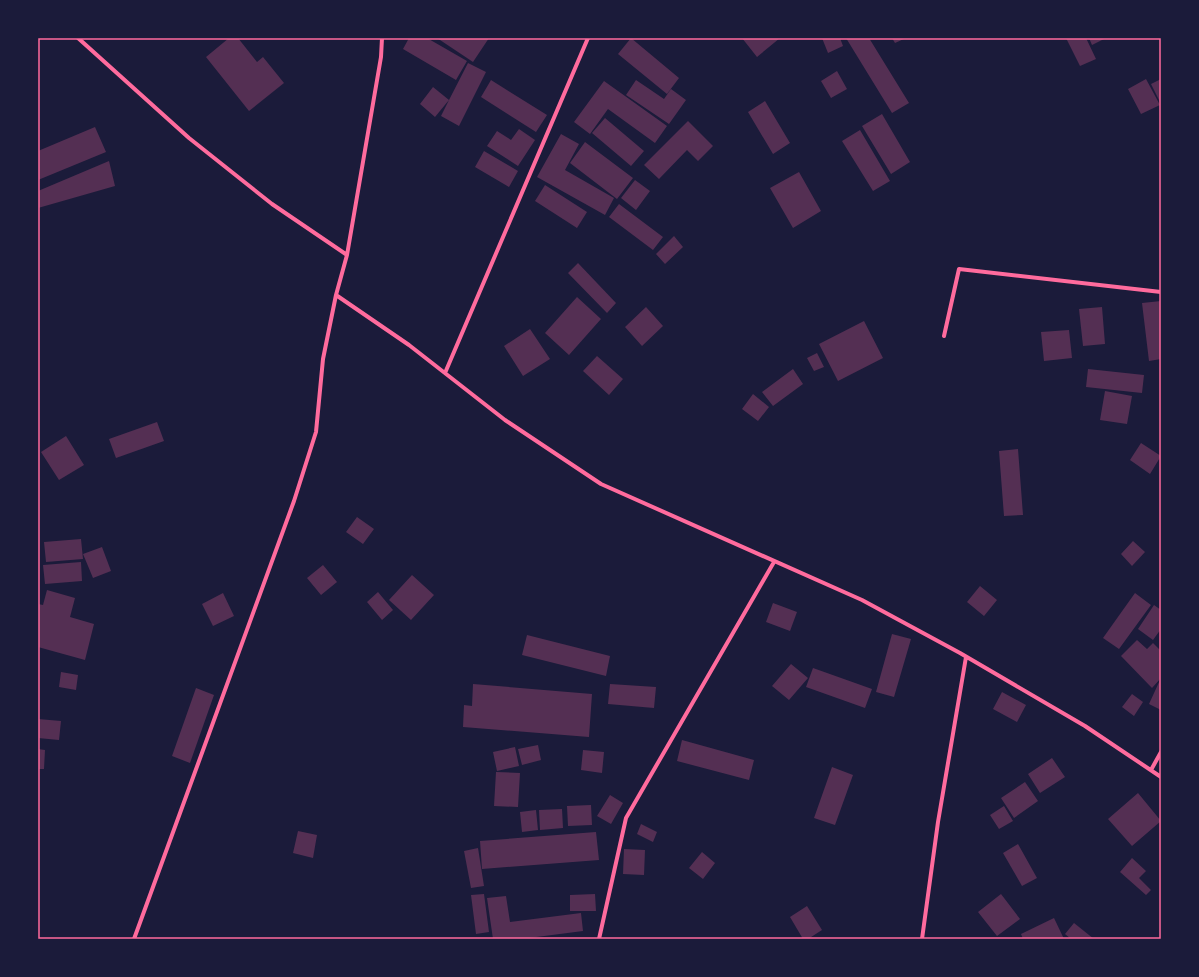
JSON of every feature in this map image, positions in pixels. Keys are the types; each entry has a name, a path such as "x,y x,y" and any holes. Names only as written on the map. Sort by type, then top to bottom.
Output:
{"street":[{"path":"78,38 189,138 272,204 347,255"},
{"path":"134,939 294,501 316,432 323,359 336,295 347,255 382,38"},
{"path":"445,373 588,38"},
{"path":"944,336 959,269 1161,292"},
{"path":"336,295 409,345 505,420 601,484 862,600 966,657 1084,726 1161,777"},
{"path":"599,939 626,818 774,562"},
{"path":"922,939 938,822 966,657"},
{"path":"1151,770 1161,752"}],"building":[{"path":"229,38 238,38 257,62 263,57 284,83 249,111 206,57"},
{"path":"409,38 427,38 467,61 456,80 403,49"},
{"path":"437,38 489,38 473,62"},
{"path":"631,38 679,78 667,94 618,54"},
{"path":"742,38 780,38 757,57"},
{"path":"822,38 840,38 843,46 828,53"},
{"path":"846,38 869,38 909,103 892,113"},
{"path":"892,38 906,38 895,43"},
{"path":"1066,38 1086,38 1096,59 1080,66"},
{"path":"1089,38 1106,38 1092,45"},
{"path":"468,63 486,72 459,126 441,116"},
{"path":"837,71 847,89 831,98 821,81"},
{"path":"1146,79 1160,105 1141,114 1128,89"},
{"path":"1161,79 1161,104 1151,84"},
{"path":"491,80 547,115 536,132 481,97"},
{"path":"636,80 664,99 671,89 686,100 669,124 626,95"},
{"path":"604,81 667,126 655,143 608,109 590,134 574,122"},
{"path":"433,87 449,100 435,117 420,104"},
{"path":"765,101 790,143 773,154 748,112"},
{"path":"882,114 910,162 891,174 862,126"},
{"path":"605,118 644,151 631,166 592,133"},
{"path":"688,121 713,146 698,161 687,150 659,179 644,165"},
{"path":"95,127 106,152 38,180 38,151"},
{"path":"519,129 535,140 518,166 487,146 497,131 511,140"},
{"path":"860,130 890,181 873,191 842,141"},
{"path":"561,134 579,144 565,170 614,198 605,215 537,177"},
{"path":"585,142 633,178 617,199 570,163"},
{"path":"484,151 518,171 509,187 475,167"},
{"path":"109,161 115,186 38,208 38,191"},
{"path":"799,172 821,211 793,228 770,188"},
{"path":"635,180 650,191 636,210 621,198"},
{"path":"545,185 587,212 577,228 535,201"},
{"path":"619,204 663,237 653,250 609,217"},
{"path":"674,236 683,247 665,264 656,254"},
{"path":"578,263 616,303 607,313 568,273"},
{"path":"577,297 601,319 569,355 545,333"},
{"path":"1161,301 1161,359 1149,361 1142,303"},
{"path":"646,307 663,326 642,346 625,327"},
{"path":"1102,307 1105,344 1083,346 1079,309"},
{"path":"864,321 883,358 838,381 819,344"},
{"path":"530,329 550,359 523,376 504,346"},
{"path":"1069,330 1072,358 1044,361 1041,332"},
{"path":"817,353 824,367 814,371 807,358"},
{"path":"597,356 623,379 609,395 583,371"},
{"path":"793,369 803,384 773,406 762,392"},
{"path":"1088,369 1144,375 1142,393 1086,387"},
{"path":"1105,391 1132,396 1127,424 1100,420"},
{"path":"753,394 769,407 758,421 742,409"},
{"path":"157,422 164,441 116,458 109,439"},
{"path":"66,436 84,465 59,480 41,452"},
{"path":"1141,443 1161,456 1150,474 1130,460"},
{"path":"1018,449 1023,515 1004,516 999,451"},
{"path":"357,517 374,529 363,544 346,532"},
{"path":"81,539 83,559 46,562 44,542"},
{"path":"1133,541 1145,552 1132,566 1121,554"},
{"path":"102,547 111,571 93,578 83,554"},
{"path":"81,562 82,581 45,584 43,565"},
{"path":"323,565 337,582 321,595 307,578"},
{"path":"412,575 434,595 411,620 389,600"},
{"path":"980,586 997,600 984,616 967,602"},
{"path":"47,590 75,598 70,617 94,624 85,660 38,647 38,604 43,605"},
{"path":"378,592 393,610 382,620 367,602"},
{"path":"223,593 234,616 213,626 202,604"},
{"path":"1135,593 1151,605 1119,649 1103,638"},
{"path":"773,603 797,612 790,631 766,622"},
{"path":"1154,605 1161,610 1161,629 1153,640 1138,629"},
{"path":"892,634 911,639 894,697 876,692"},
{"path":"527,635 610,656 606,676 522,655"},
{"path":"1137,640 1147,649 1153,643 1161,651 1161,678 1152,688 1121,656"},
{"path":"791,664 808,678 789,700 772,686"},
{"path":"813,668 872,689 865,708 806,687"},
{"path":"61,672 78,675 76,690 59,687"},
{"path":"1160,680 1161,681 1161,710 1149,704"},
{"path":"473,684 592,694 589,737 463,727 464,705 472,706"},
{"path":"610,684 656,687 654,708 608,704"},
{"path":"196,688 214,695 190,763 172,756"},
{"path":"1002,692 1026,705 1017,722 993,709"},
{"path":"1132,694 1143,702 1134,716 1122,707"},
{"path":"38,719 61,721 59,740 38,738"},
{"path":"682,740 754,760 749,780 677,761"},
{"path":"538,745 541,760 522,765 518,749"},
{"path":"515,747 519,766 497,771 493,752"},
{"path":"38,749 45,750 44,769 38,769"},
{"path":"583,750 604,752 602,773 581,770"},
{"path":"1052,758 1065,777 1040,793 1028,774"},
{"path":"832,767 853,775 835,825 814,818"},
{"path":"496,772 520,773 518,807 494,806"},
{"path":"1025,782 1038,801 1014,818 1001,798"},
{"path":"1138,793 1161,821 1132,846 1108,819"},
{"path":"610,795 623,803 611,824 597,816"},
{"path":"591,805 592,825 568,826 567,806"},
{"path":"1004,806 1013,821 999,829 990,815"},
{"path":"562,809 563,828 540,830 539,810"},
{"path":"536,810 538,830 522,832 520,812"},
{"path":"641,824 657,832 653,842 637,834"},
{"path":"298,831 317,835 313,858 293,853"},
{"path":"596,832 599,860 482,869 480,841"},
{"path":"1018,844 1037,878 1022,886 1003,853"},
{"path":"478,848 484,886 471,888 464,851"},
{"path":"624,849 645,850 644,875 623,874"},
{"path":"702,852 715,863 703,879 689,868"},
{"path":"1132,858 1146,871 1139,878 1151,890 1146,895 1120,872"},
{"path":"484,894 489,932 476,934 471,895"},
{"path":"595,894 596,911 570,911 570,895"},
{"path":"1001,894 1020,919 997,936 978,912"},
{"path":"506,896 510,922 581,913 583,931 521,939 493,939 487,898"},
{"path":"807,906 822,930 808,939 803,939 790,917"},
{"path":"1054,918 1064,939 1023,939 1021,934"},
{"path":"1074,923 1094,939 1071,939 1065,934"}]}
